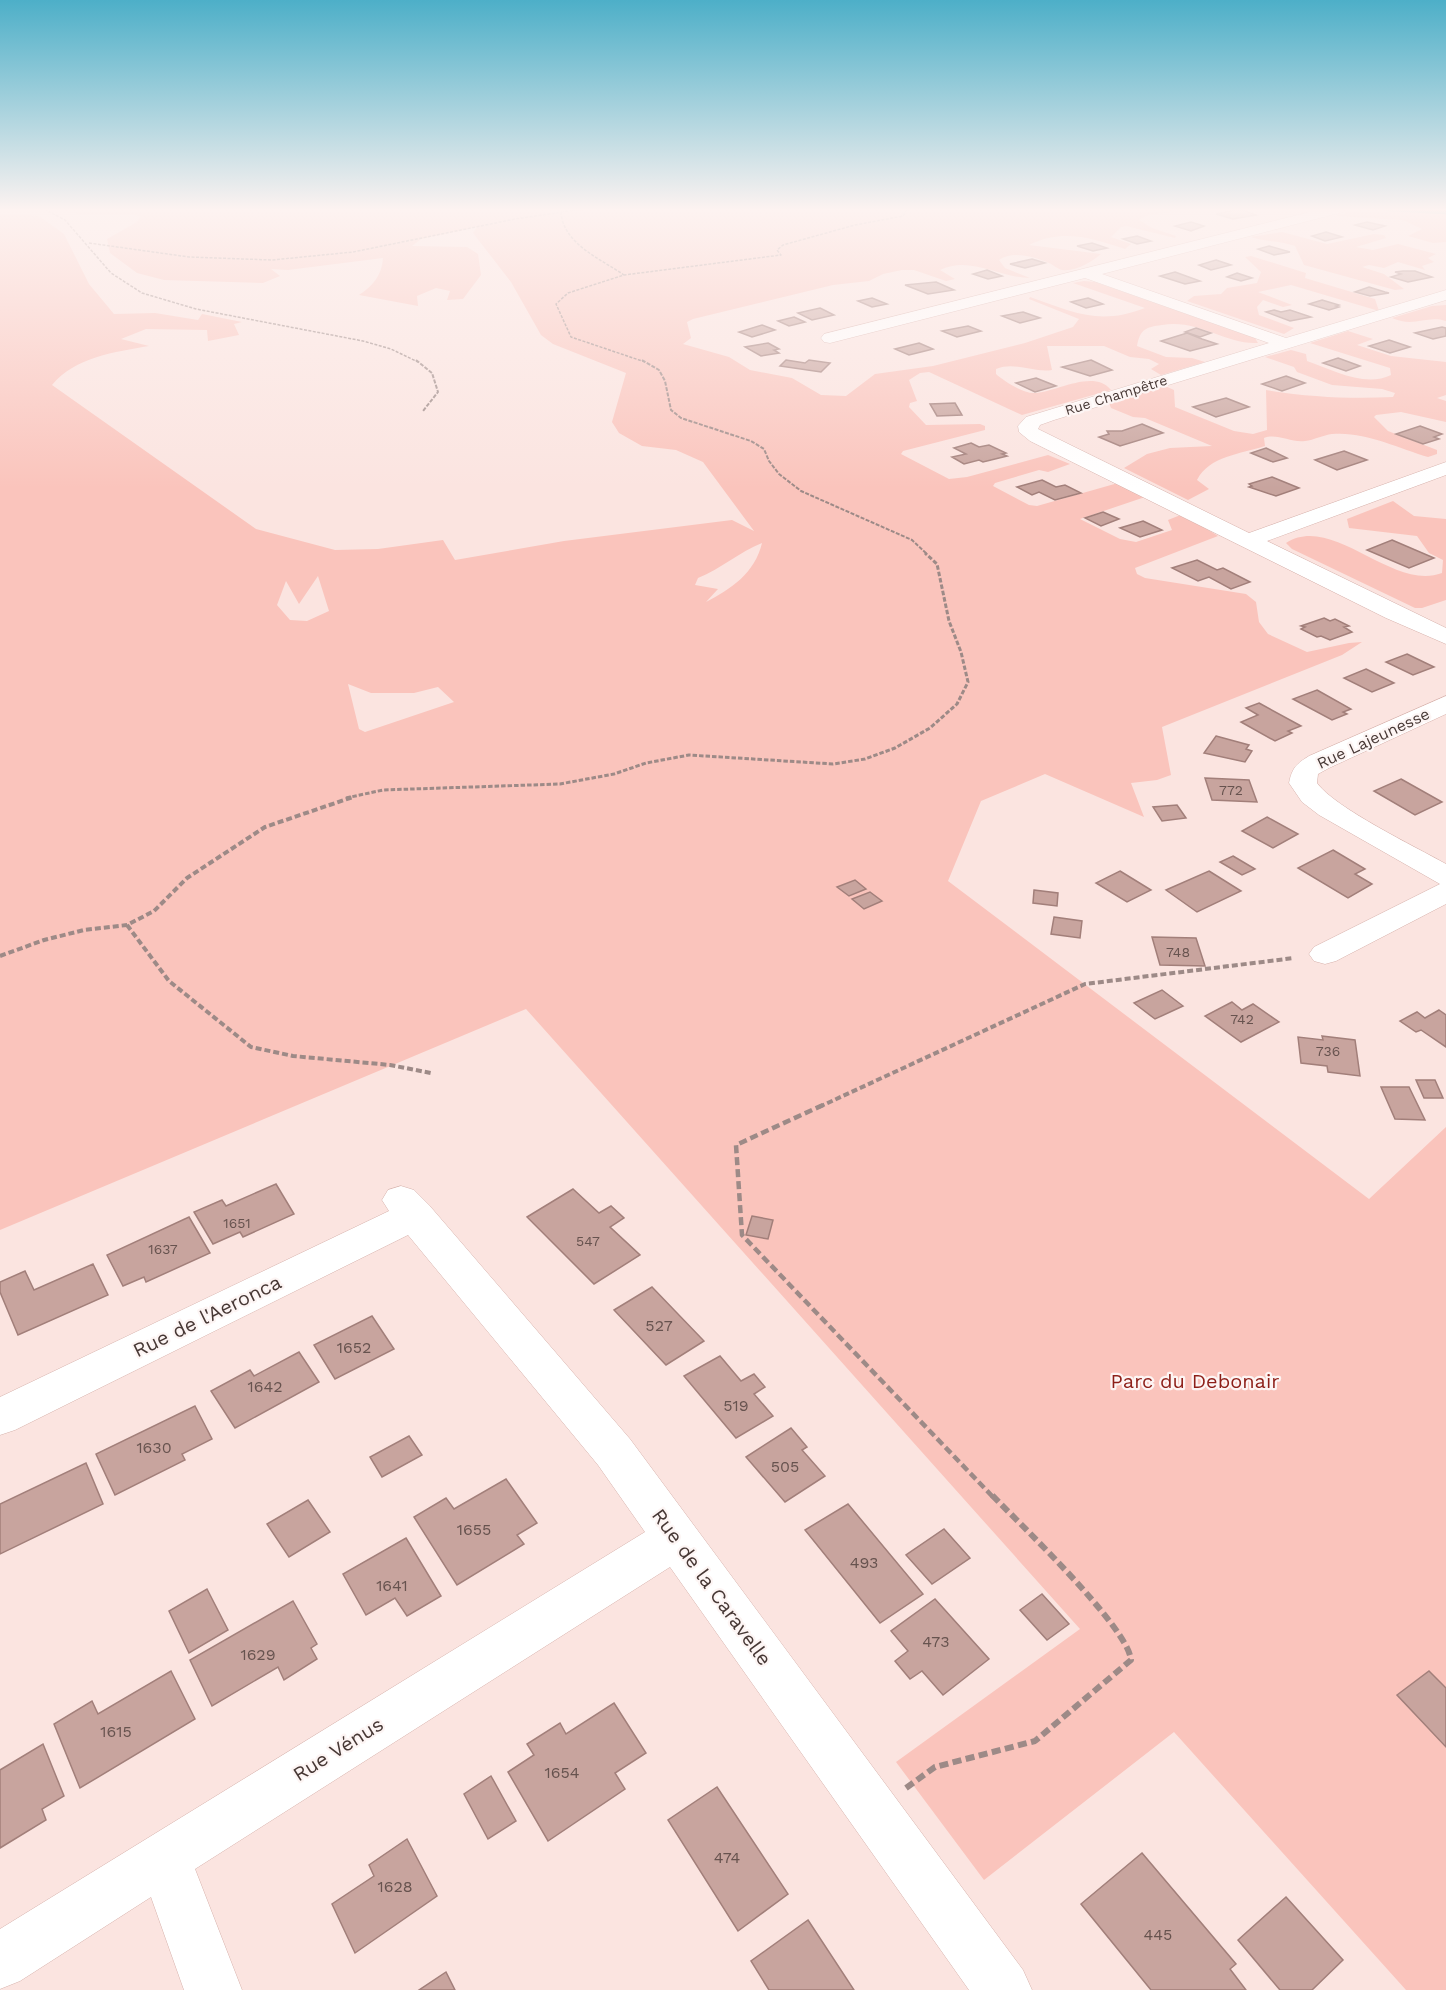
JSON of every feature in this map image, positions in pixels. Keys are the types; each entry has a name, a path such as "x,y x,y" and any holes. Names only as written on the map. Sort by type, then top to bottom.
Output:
{"street":[{"path":"830,338 972,302"},
{"path":"1168,302 1287,344"},
{"name":"Rue Champêtre","path":"1424,302 1047,416 1033,421 1028,426 1029,432 1037,437 1140,486 1317,577 1446,637"},
{"path":"1247,541 1446,468"},
{"name":"Rue Lajeunesse","path":"1446,704 1319,762 1305,770 1303,783 1312,796 1329,808 1446,877"},
{"path":"1325,954 1446,892"},
{"name":"Rue de la Caravelle","path":"408,1207 607,1443 1003,1990"},
{"name":"Rue de l'Aeronca","path":"0,1417 408,1207"},
{"name":"Rue Vénus","path":"0,1961 677,1538"},
{"path":"164,1858 213,1990"}],"path":[{"path":"172,302 223,315 373,344 412,357 433,372 438,392 423,411"},
{"path":"0,956 44,940 84,930 127,925 154,911 188,878 265,827 338,800 383,790 560,784 614,774 646,763 689,755 833,764 865,759 885,752 930,728 957,704 968,682 961,652 949,621 937,564 912,540 801,491 779,474 769,461 764,449 750,441 681,418 671,410 665,381 659,370 637,358 571,337 556,302"},
{"path":"127,925 169,981 251,1047 293,1056 390,1065 431,1073"},
{"path":"874,1811 935,1767 1035,1741 1131,1660 1130,1650 1094,1602 742,1235 736,1145 1085,984 1325,954"}],"green space":[{"name":"Parc du Debonair","path":"0,302 104,302 114,314 155,313 198,320 202,314 242,322 234,324 239,335 208,341 207,330 146,329 121,339 149,346 96,357 72,368 52,385 256,529 335,550 378,549 443,540 455,560 564,541 732,520 754,531 703,462 676,450 642,446 619,433 612,422 626,373 553,344 541,335 522,302 764,302 687,322 691,338 683,344 729,357 750,370 792,378 821,395 846,396 875,374 933,366 1025,343 1073,327 1079,319 1036,302 1044,302 1086,315 1114,316 1145,308 1127,302 1152,302 1255,338 1258,343 1246,343 1176,324 1151,327 1144,330 1137,346 1166,357 1192,358 1205,362 1161,375 1151,369 1159,364 1149,359 1130,357 1104,346 1047,346 1052,370 1010,366 996,369 996,374 1024,391 1034,393 1084,381 1104,384 1111,390 1022,415 929,372 920,373 909,380 917,401 910,403 909,407 926,425 980,424 985,426 985,430 903,451 901,454 949,479 967,477 1048,455 1070,464 1048,472 1039,470 995,483 993,486 1029,505 1037,506 1118,483 1148,496 1080,519 1120,539 1136,542 1172,530 1168,520 1183,514 1218,536 1135,568 1137,574 1145,578 1246,594 1256,602 1259,622 1268,634 1307,652 1362,642 1342,655 1162,727 1171,775 1157,780 1131,783 1144,817 1045,774 981,801 948,881 1369,1199 1446,1127 1446,1990 1406,1990 1174,1732 984,1880 896,1762 1080,1629 526,1009 0,1230","holes":["762,543 759,554 741,579 706,602 718,589 695,585 698,578","318,576 329,611 307,621 290,620 277,605 286,581 299,604","348,684 371,693 414,693 438,687 454,702 365,732 359,729"]},
{"path":"396,302 418,302 418,306"},
{"path":"1190,302 1261,302 1257,307 1259,315 1294,328 1284,334"},
{"path":"1268,302 1284,302 1292,305 1283,307"},
{"path":"1348,302 1376,302 1379,311"},
{"path":"1446,305 1446,321 1432,319 1407,322 1392,318 1432,306"},
{"path":"1348,331 1373,339 1357,345 1391,356 1446,362 1446,395 1437,398 1446,401 1446,422 1401,412 1374,417 1388,431 1437,450 1437,454 1428,457 1356,435 1329,435 1300,441 1269,437 1264,438 1265,446 1226,457 1209,466 1197,480 1209,489 1188,500 1124,468 1147,454 1170,448 1212,446 1145,418 1133,417 1111,408 1109,403 1165,386 1174,390 1175,407 1234,431 1253,434 1267,430 1266,390 1330,397 1393,397 1395,393 1382,389 1332,385 1297,372 1294,367 1265,357 1291,350 1306,354 1307,361 1360,379 1371,380 1391,375 1390,368 1310,343"},
{"path":"1393,501 1414,516 1446,519 1446,600 1415,608 1292,549 1286,543 1304,536 1323,538 1343,544 1403,572 1423,576 1442,573 1443,560 1429,553 1417,536 1349,528 1347,519"}],"building":[{"path":"860,302 887,304 872,307"},
{"path":"1071,302 1098,302 1103,304 1086,308"},
{"path":"1328,302 1339,305 1336,306 1339,307 1329,310 1309,304"},
{"path":"820,308 834,315 812,320 798,313"},
{"path":"1274,310 1281,312 1290,310 1311,317 1290,321 1266,312"},
{"path":"1023,312 1040,318 1020,323 1002,316"},
{"path":"794,317 805,322 789,326 778,321"},
{"path":"762,325 775,330 752,337 739,332"},
{"path":"968,326 981,331 957,337 942,331"},
{"path":"1196,328 1211,333 1200,337 1185,332"},
{"path":"1446,328 1446,336 1433,339 1415,333"},
{"path":"1187,333 1217,344 1190,351 1161,341"},
{"path":"1389,340 1410,347 1390,353 1369,346"},
{"path":"768,343 779,349 774,350 779,353 761,356 745,347"},
{"path":"919,343 933,349 909,355 895,349"},
{"path":"1338,358 1360,366 1346,371 1323,363"},
{"path":"786,360 830,363 821,372 780,366"},
{"path":"1091,360 1112,370 1090,376 1062,367"},
{"path":"1286,376 1305,383 1282,391 1262,384"},
{"path":"1036,378 1056,386 1035,392 1016,383"},
{"path":"1226,398 1249,407 1216,417 1193,407"},
{"path":"955,403 962,415 937,416 930,404"},
{"path":"1142,424 1163,433 1120,446 1099,437 1109,434 1107,431 1122,431"},
{"path":"1420,426 1442,434 1434,437 1439,439 1423,444 1396,434"},
{"path":"971,443 979,447 989,445 1006,453 1002,454 1007,456 964,464 952,457 966,454 954,448"},
{"path":"1266,448 1287,458 1273,462 1251,453"},
{"path":"1344,451 1367,460 1337,470 1315,460"},
{"path":"1272,477 1299,488 1276,496 1249,487 1252,486 1249,484"},
{"path":"1042,480 1056,487 1065,485 1081,493 1055,500 1039,492 1032,495 1017,487"},
{"path":"1103,512 1119,519 1101,526 1085,518"},
{"path":"1143,521 1162,530 1140,537 1120,528"},
{"path":"1392,540 1434,558 1409,568 1367,550"},
{"path":"1197,560 1217,570 1223,568 1250,582 1231,589 1209,577 1198,581 1172,568"},
{"path":"1324,618 1330,621 1335,619 1349,626 1344,627 1352,632 1330,640 1321,636 1317,637 1301,629 1305,627 1301,626"},
{"path":"1407,654 1434,667 1413,675 1386,662"},
{"path":"1366,669 1394,683 1372,692 1344,678"},
{"path":"1317,690 1351,709 1343,712 1347,714 1332,720 1293,699"},
{"path":"1259,703 1301,726 1288,731 1292,733 1275,741 1241,722 1258,715 1246,708"},
{"path":"1216,736 1249,745 1246,749 1252,751 1245,762 1204,753"},
{"path":"1205,778 1249,780 1257,802 1212,800"},
{"path":"1401,779 1442,802 1415,815 1374,791"},
{"path":"1177,805 1186,818 1162,821 1153,807"},
{"path":"1267,817 1298,834 1273,848 1242,831"},
{"path":"1333,850 1365,869 1355,874 1372,884 1348,898 1298,868"},
{"path":"1233,856 1255,869 1242,875 1220,862"},
{"path":"1120,871 1151,890 1127,902 1096,883"},
{"path":"1209,871 1241,891 1197,912 1166,890"},
{"path":"855,880 866,889 849,896 837,887"},
{"path":"1034,890 1058,893 1057,906 1033,903"},
{"path":"870,892 882,901 864,909 852,899"},
{"path":"1054,917 1082,921 1080,938 1051,934"},
{"path":"1152,937 1196,938 1205,966 1160,965"},
{"path":"1162,990 1183,1006 1155,1019 1134,1003"},
{"path":"1232,1002 1242,1010 1253,1004 1279,1022 1241,1042 1205,1016"},
{"path":"1439,1010 1446,1015 1446,1047 1421,1030 1416,1032 1400,1021 1417,1012 1425,1018"},
{"path":"1322,1036 1355,1040 1360,1076 1328,1072 1327,1066 1301,1063 1298,1037 1323,1040"},
{"path":"1416,1080 1435,1080 1443,1098 1424,1098"},
{"path":"1381,1087 1409,1087 1425,1120 1395,1119"},
{"path":"276,1184 294,1214 243,1237 240,1232 213,1244 194,1212 222,1200 226,1206"},
{"path":"573,1189 599,1213 611,1206 624,1218 610,1227 640,1255 594,1284 527,1217"},
{"path":"752,1216 773,1220 768,1239 746,1235"},
{"path":"189,1217 210,1253 146,1282 144,1277 123,1286 107,1255"},
{"path":"93,1264 108,1295 18,1335 0,1292 0,1282 25,1271 34,1290"},
{"path":"652,1287 704,1341 666,1365 614,1310"},
{"path":"372,1316 394,1349 335,1379 314,1345"},
{"path":"299,1352 319,1382 235,1428 211,1391 250,1370 254,1376"},
{"path":"720,1356 741,1381 754,1374 765,1387 754,1394 773,1416 736,1438 684,1376"},
{"path":"195,1406 212,1439 182,1454 185,1460 115,1495 96,1454"},
{"path":"791,1428 807,1447 802,1450 825,1476 785,1502 746,1457"},
{"path":"409,1436 422,1455 382,1477 370,1457"},
{"path":"86,1463 103,1504 0,1554 0,1504"},
{"path":"506,1479 537,1523 517,1535 524,1544 457,1585 414,1517 446,1498 454,1509"},
{"path":"308,1500 330,1532 289,1557 267,1524"},
{"path":"848,1504 923,1594 880,1623 805,1530"},
{"path":"944,1529 970,1558 932,1584 906,1555"},
{"path":"406,1538 441,1596 407,1616 395,1598 366,1615 343,1574"},
{"path":"207,1589 228,1630 189,1653 169,1611"},
{"path":"1042,1594 1069,1624 1047,1640 1020,1610"},
{"path":"935,1599 989,1659 943,1695 922,1671 910,1679 895,1661 908,1651 891,1631"},
{"path":"293,1601 317,1644 311,1648 317,1659 284,1680 278,1667 212,1706 190,1660"},
{"path":"171,1671 195,1719 80,1788 54,1724 92,1701 98,1714"},
{"path":"1429,1671 1446,1688 1446,1747 1397,1695"},
{"path":"614,1703 646,1753 615,1773 625,1789 548,1841 508,1772 534,1755 527,1744 560,1723 566,1734"},
{"path":"43,1744 64,1796 42,1809 46,1820 0,1848 0,1770"},
{"path":"491,1776 516,1821 488,1839 464,1794"},
{"path":"717,1787 788,1894 738,1931 668,1820"},
{"path":"407,1839 437,1896 355,1953 332,1904 374,1876 369,1865"},
{"path":"1142,1853 1236,1964 1230,1969 1246,1990 1151,1990 1081,1904"},
{"path":"1286,1897 1343,1960 1312,1990 1280,1990 1238,1940"},
{"path":"808,1920 854,1990 769,1990 751,1961"},
{"path":"446,1972 455,1990 419,1990"}]}
